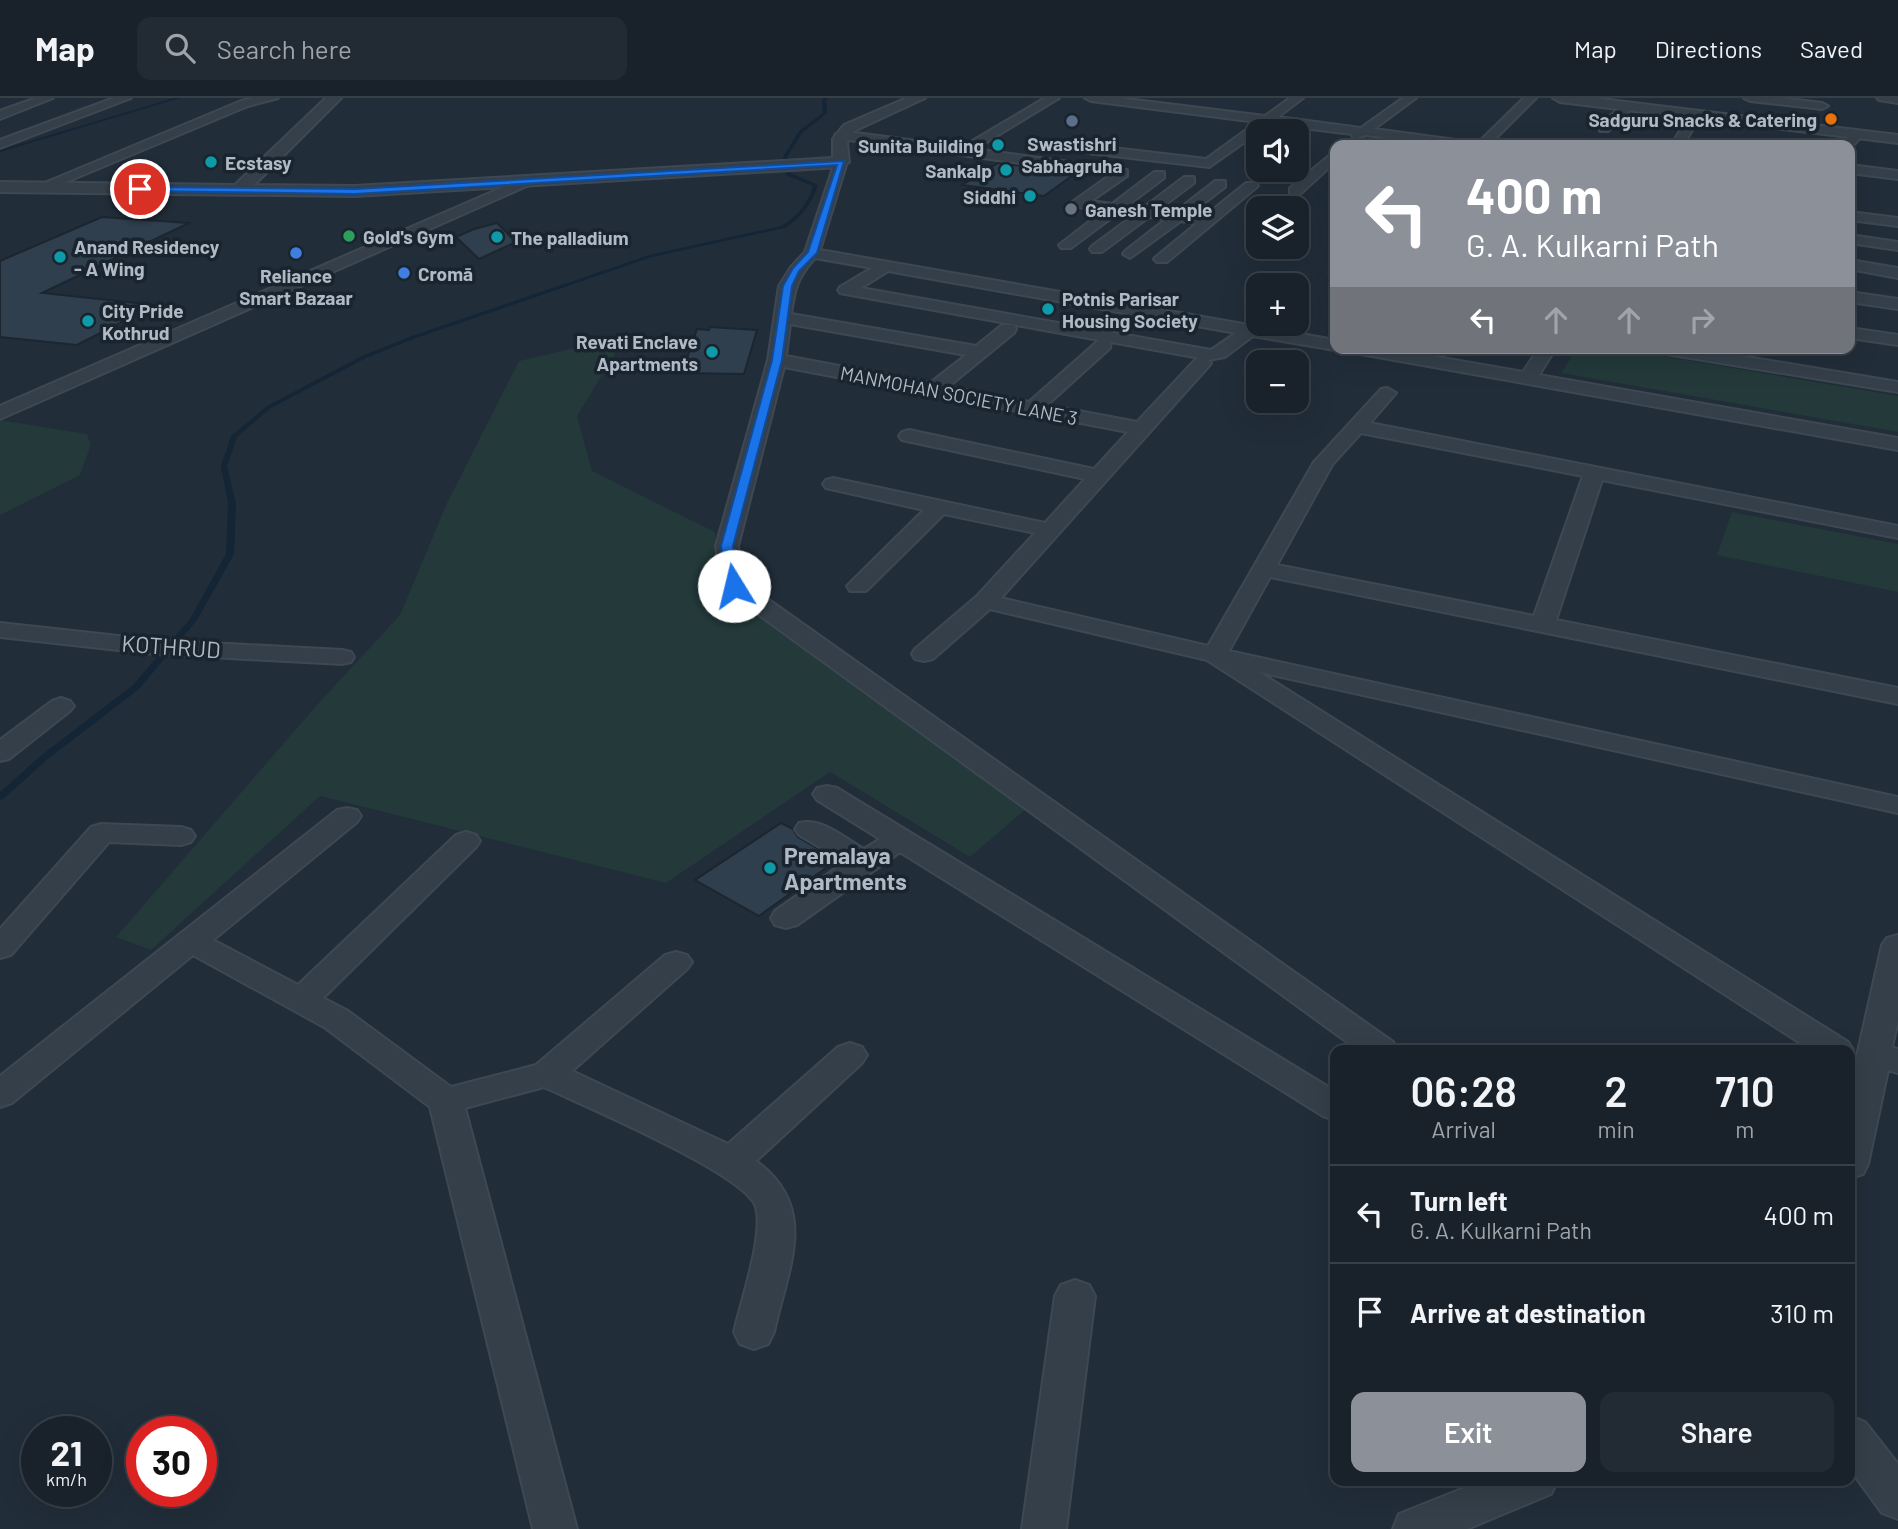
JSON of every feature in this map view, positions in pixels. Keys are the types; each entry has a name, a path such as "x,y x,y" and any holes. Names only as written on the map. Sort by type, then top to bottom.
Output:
{"street":[{"path":"0,115 47,98"},
{"path":"0,144 125,98"},
{"path":"42,187 245,103 272,98"},
{"path":"238,190 256,177 334,98"},
{"path":"918,98 858,124 841,135 838,143 841,162 812,253 796,270 787,286 777,360 727,546 734,586 1374,1045"},
{"path":"973,146 1053,98"},
{"path":"1091,98 1257,119"},
{"path":"1158,106 1173,98"},
{"path":"1266,119 1297,98"},
{"path":"1353,140 1410,98"},
{"path":"1487,140 1530,98"},
{"path":"1560,98 1733,119 1852,139 1898,139"},
{"path":"1733,119 1750,98 1822,106"},
{"path":"1883,98 1898,100"},
{"path":"1609,133 1628,106"},
{"path":"1680,140 1696,114"},
{"path":"1309,125 1430,140"},
{"path":"841,135 1220,184 1130,254"},
{"path":"1071,147 1209,163 1246,135"},
{"path":"988,137 1016,141"},
{"path":"1296,191 1330,160"},
{"path":"0,187 355,191 841,162"},
{"path":"1855,170 1898,175"},
{"path":"1122,173 1078,204 1208,221"},
{"path":"1066,245 1159,175"},
{"path":"1097,249 1189,180"},
{"path":"0,413 524,182"},
{"path":"1162,259 1251,186"},
{"path":"1855,217 1898,222"},
{"path":"1855,240 1898,246"},
{"path":"812,253 1246,329"},
{"path":"886,266 846,290 1211,355 1219,353 1246,333"},
{"path":"1855,266 1898,273"},
{"path":"1855,298 1898,304"},
{"path":"784,318 980,352"},
{"path":"933,390 1008,330"},
{"path":"1855,334 1898,340"},
{"path":"1284,336 1330,344"},
{"path":"1032,409 1104,344"},
{"path":"1388,354 1898,443"},
{"path":"1528,379 1544,354"},
{"path":"1697,354 1898,387"},
{"name":"MANMOHAN SOCIETY LANE 3","path":"777,360 1142,429"},
{"path":"924,654 985,601 1202,363"},
{"path":"1215,655 1324,462 1387,393"},
{"path":"1356,426 1898,532"},
{"path":"909,436 1099,476"},
{"path":"1543,625 1594,473"},
{"path":"832,484 1050,530"},
{"path":"858,586 939,507"},
{"path":"1264,569 1898,696"},
{"path":"985,601 1215,655 1898,804"},
{"name":"KOTHRUD","path":"0,630 155,647 342,657"},
{"path":"0,653 29,633"},
{"path":"1215,655 1828,1045"},
{"path":"0,753 61,706"},
{"path":"828,794 1330,1104"},
{"path":"0,1094 347,816"},
{"path":"809,829 864,861"},
{"path":"0,948 101,833 181,836"},
{"path":"786,918 864,861 901,839"},
{"path":"302,1000 466,841"},
{"path":"191,941 336,1019 446,1101 555,1529"},
{"path":"1855,1142 1898,945"},
{"path":"446,1101 547,1074 676,962"},
{"path":"732,1162 850,1055"},
{"path":"547,1074 732,1162 761,1184 774,1204 777,1232 754,1332"},
{"path":"1044,1529 1075,1296"},
{"path":"1855,1442 1898,1499"},
{"path":"1415,1529 1521,1486"}],"green space":[{"path":"626,336 577,416 592,471 715,532 722,590 1027,808 970,857 830,772 666,883 320,796 151,950 116,937 316,706 400,615 447,503 519,361"},
{"path":"1573,354 1650,354 1898,396 1898,432 1561,373"},
{"path":"0,420 87,434 91,445 80,475 0,515"},
{"path":"1732,512 1898,544 1898,592 1717,555"}],"building":[{"path":"998,163 1076,173 1044,196 962,185"},
{"path":"102,217 189,223 42,293 155,305 77,345 0,337 0,261"},
{"path":"497,223 516,242 479,259 456,237 474,229"},
{"name":"Revati Enclave Apartments","path":"710,327 757,330 744,374 682,373 697,329 709,330"},
{"name":"Premalaya Apartments","path":"781,823 793,829 798,837 837,860 759,916 695,880"}],"waterway":[{"path":"0,151 178,98"},
{"path":"0,797 46,756 136,687 193,620 230,554 232,504 224,466 234,436 269,407 364,357 414,337 651,256 783,227 804,210 816,185 788,174 785,157 800,132 825,113 826,98"}],"place":[{"name":"Sadguru Snacks & Catering","path":"1831,119"},
{"name":"Swastishri Sabhagruha","path":"1072,121"},
{"name":"Sunita Building","path":"998,145"},
{"name":"Ecstasy","path":"211,162"},
{"name":"Sankalp","path":"1006,170"},
{"name":"Siddhi","path":"1030,196"},
{"name":"Ganesh Temple","path":"1071,209"},
{"name":"Gold's Gym","path":"349,236"},
{"name":"The palladium","path":"497,237"},
{"name":"Reliance Smart Bazaar","path":"296,253"},
{"name":"Anand Residency - A Wing","path":"60,257"},
{"name":"Cromā","path":"404,273"},
{"name":"Potnis Parisar Housing Society","path":"1048,309"},
{"name":"City Pride Kothrud","path":"88,321"},
{"name":"Revati Enclave Apartments","path":"712,352"},
{"name":"Premalaya Apartments","path":"770,868"}],"route":[{"path":"140,189 355,191 841,162 812,253 796,270 787,286 777,360 727,546 734,586"}]}
